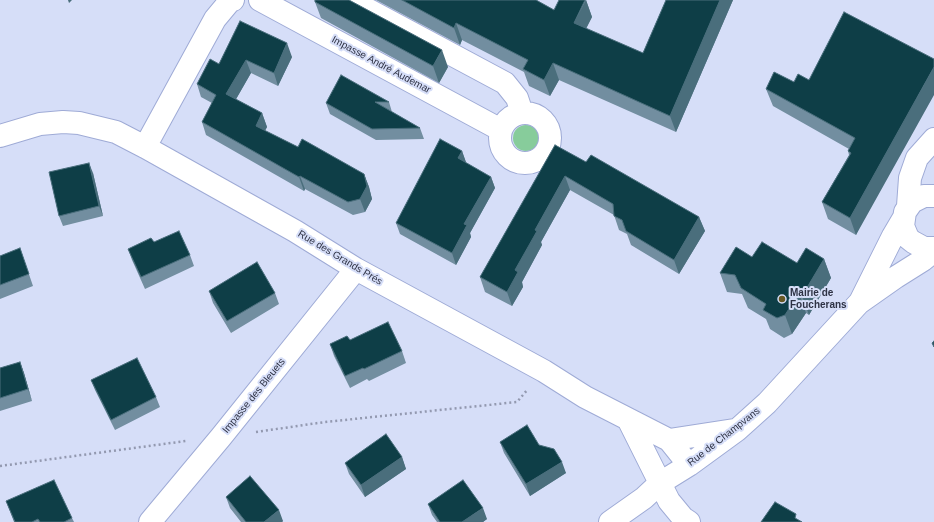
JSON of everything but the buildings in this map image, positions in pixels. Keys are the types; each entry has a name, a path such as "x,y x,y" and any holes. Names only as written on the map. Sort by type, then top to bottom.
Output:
{"street":[{"path":"145,147 215,19 230,1 233,0"},
{"name":"Impasse André Audemar","path":"260,0 501,130"},
{"path":"350,0 505,83 517,98 522,113"},
{"path":"518,114 534,114 546,124 550,131 551,139 546,154 532,163 523,164 515,162 507,157 502,150 500,141 501,130 510,118 518,114"},
{"name":"Rue des Grands Prés","path":"0,136 40,124 63,122 79,123 116,132 295,231 356,269 544,371 585,397 669,440 689,465"},
{"path":"934,139 917,158 910,178 905,232 913,242 924,248 934,249"},
{"path":"906,213 918,198 924,196 934,196"},
{"name":"Rue de Champvans","path":"859,303 906,213"},
{"name":"Rue de Champvans","path":"610,522 644,498 660,483 689,465 737,430 767,403 859,303 923,260 934,249"},
{"name":"Impasse des Bleuets","path":"150,522 221,437 356,269"},
{"path":"628,419 670,501 683,518 689,522"},
{"path":"669,440 737,430"}],"path":[{"path":"0,466 325,422 517,402 544,371"}],"green space":[{"path":"526,125 535,129 539,138 535,147 526,151 517,147 513,138 517,129"}],"place":[{"name":"Mairie de Foucherans","path":"782,299"}]}
